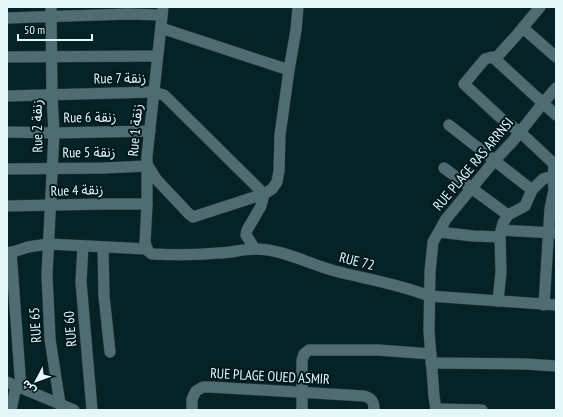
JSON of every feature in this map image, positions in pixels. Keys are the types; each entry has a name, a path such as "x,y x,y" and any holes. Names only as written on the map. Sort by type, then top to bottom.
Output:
{"street":[{"path":"147,166 156,179 192,217 264,194 272,190 277,182 279,171 280,135 296,30 298,7"},
{"path":"495,59 540,7"},
{"path":"7,18 51,12 162,11"},
{"name":"Rue 1 زنقة","path":"149,251 145,234 147,166 162,11"},
{"name":"Rue 2 زنقة","path":"48,244 54,132 51,12"},
{"path":"161,28 289,70"},
{"path":"523,28 556,57"},
{"path":"7,57 51,58 157,56"},
{"path":"544,305 552,233 550,209 554,190 554,166 552,162 520,132 504,121 465,85 465,82 485,59 492,57 556,115"},
{"name":"RUE PLAGE RAS ARRNSI","path":"436,409 431,359 429,296 433,242 446,219 556,88"},
{"name":"Rue 7 زنقة","path":"7,96 153,92 164,96 264,194"},
{"path":"449,125 532,190"},
{"name":"Rue 6 زنقة","path":"7,132 150,131"},
{"name":"Rue 5 زنقة","path":"7,168 104,168 147,166"},
{"path":"444,168 472,187 508,215"},
{"path":"498,301 501,272 500,233 508,215 524,206 532,190 542,179 553,176"},
{"path":"255,249 246,235 264,194"},
{"name":"Rue 4 زنقة","path":"7,206 147,204"},
{"path":"439,232 472,236 500,233 552,233"},
{"name":"RUE 72","path":"9,253 28,247 48,244 206,254 255,249 290,256 333,270 403,287 429,296 556,305"},
{"name":"RUE 65","path":"48,244 47,275 50,339 60,404"},
{"name":"RUE 60","path":"83,246 81,282 92,410"},
{"path":"104,247 104,296 110,352"},
{"path":"9,253 15,385 11,410"},
{"path":"302,410 302,360 304,354 312,350 378,350 431,359 556,366"},
{"path":"15,385 74,410"},
{"name":"RUE PLAGE OUED ASMIR","path":"192,407 193,395 196,391 203,387 357,396 370,398 374,403 374,410"},
{"path":"436,409 482,410"}]}
